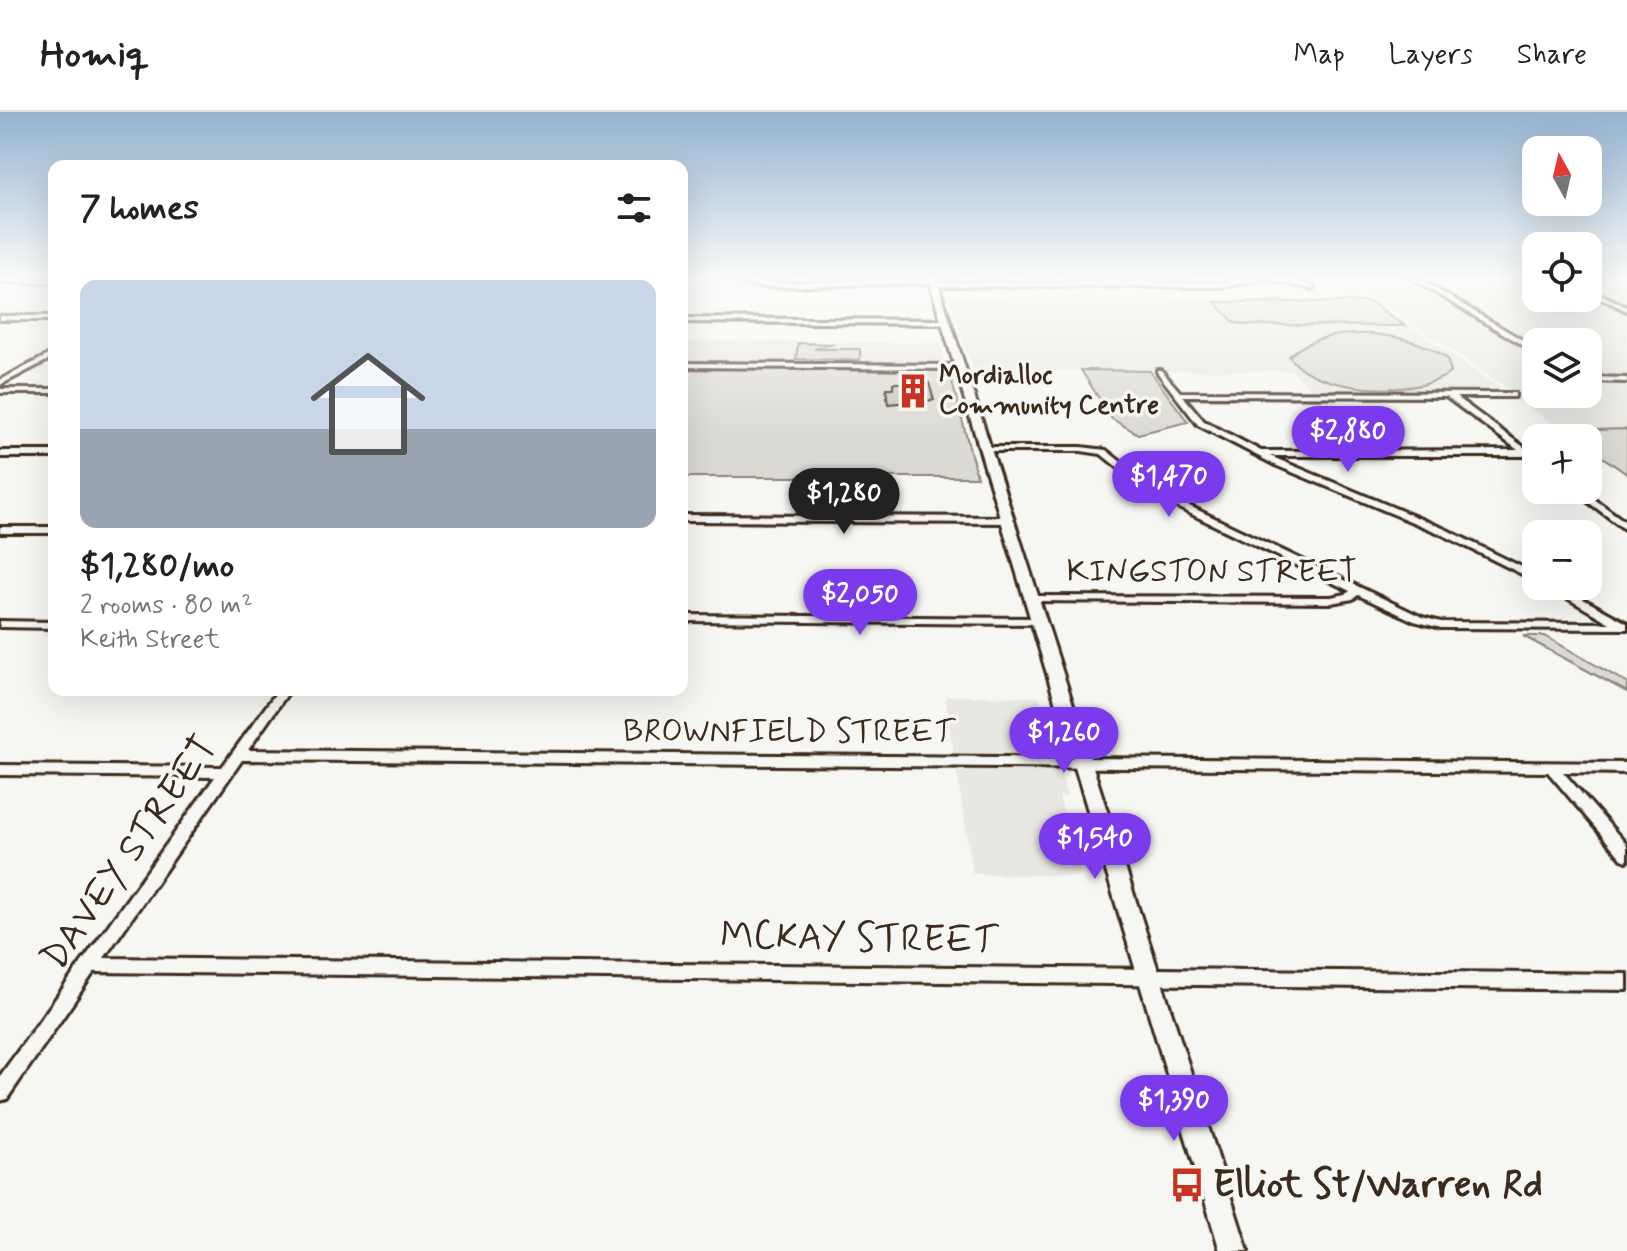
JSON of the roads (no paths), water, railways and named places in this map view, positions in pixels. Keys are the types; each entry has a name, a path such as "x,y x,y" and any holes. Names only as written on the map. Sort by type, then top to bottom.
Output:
{"street":[{"path":"949,330 1234,1251"},
{"path":"1501,330 1522,343"},
{"path":"0,383 48,357"},
{"path":"688,365 960,367"},
{"path":"1159,371 1201,423 1256,452 1452,535 1522,571"},
{"path":"0,374 16,375"},
{"path":"1602,379 1627,380"},
{"path":"0,391 48,391"},
{"path":"1177,394 1512,395"},
{"path":"1448,395 1522,449"},
{"path":"985,449 1081,449 1103,452 1138,482 1166,499 1357,591"},
{"path":"1256,452 1522,453"},
{"path":"0,454 48,454"},
{"path":"1595,504 1627,528"},
{"path":"688,518 1007,520"},
{"path":"0,530 48,530"},
{"name":"KINGSTON STREET","path":"1032,599 1331,600 1349,597 1357,591 1418,619 1441,625 1626,626"},
{"path":"1577,600 1626,626"},
{"path":"688,618 1038,621"},
{"path":"0,624 48,625"},
{"name":"DAVEY STREET","path":"0,1092 280,696"},
{"name":"BROWNFIELD STREET","path":"238,755 1627,768"},
{"path":"1551,767 1627,855"},
{"path":"0,770 227,772"},
{"name":"MCKAY STREET","path":"90,965 1627,982"}],"place":[{"name":"Mordialloc Community Centre","path":"913,391"},
{"name":"Elliot St/Warren Rd","path":"1187,1185"}]}
